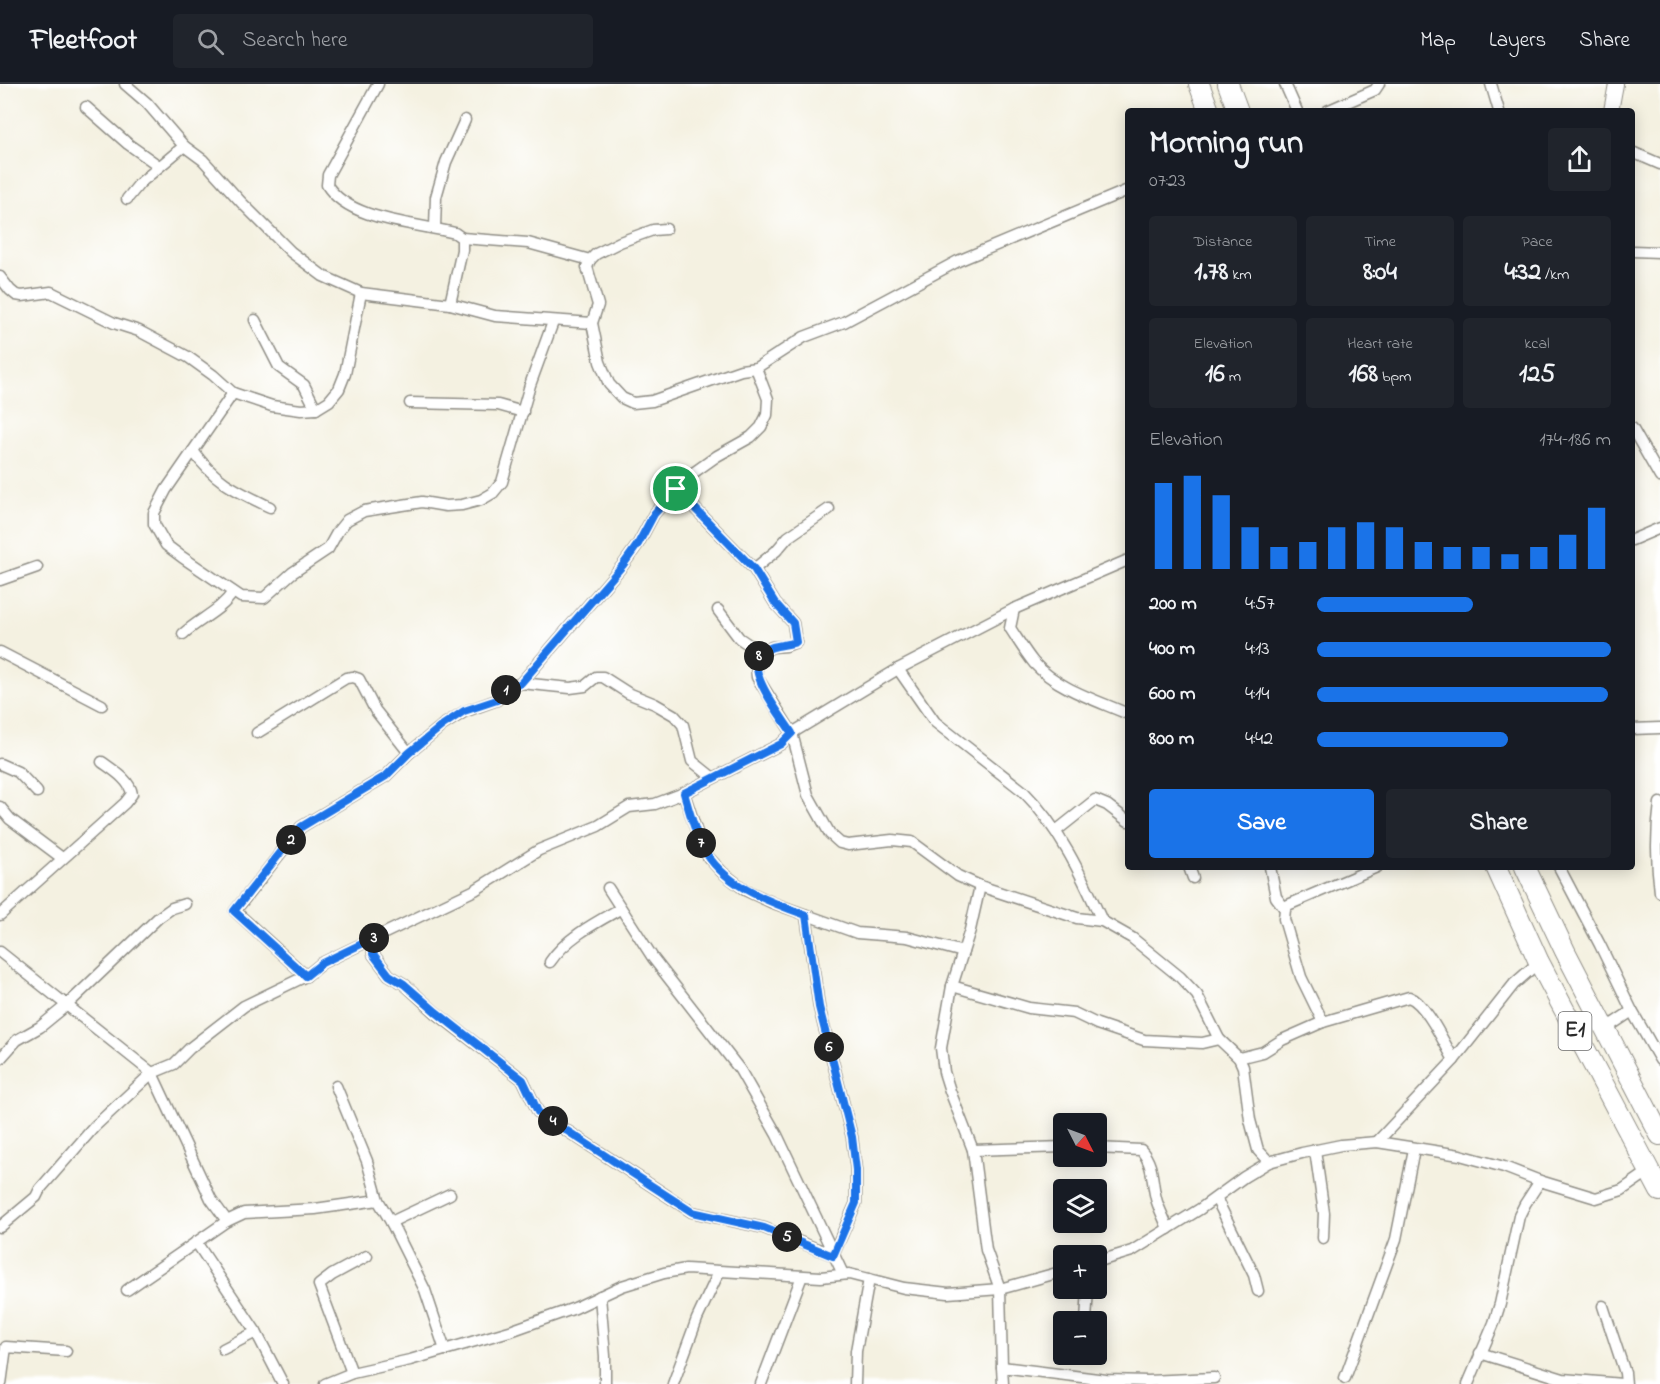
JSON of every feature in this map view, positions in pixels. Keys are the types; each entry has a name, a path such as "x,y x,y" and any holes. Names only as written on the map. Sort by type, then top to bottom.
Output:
{"highway":[{"path":"1198,84 1208,108"},
{"path":"1228,84 1237,108"},
{"name":"E1","path":"1497,870 1539,962 1660,1191"},
{"name":"E1","path":"1526,870 1565,951 1660,1135"}],"street":[{"path":"125,84 147,103 184,146 203,160 291,252 323,276 361,293 450,304 495,316 592,323"},
{"path":"378,84 328,175 327,185 340,201 366,214 435,228 455,233 462,238 528,243 590,260"},
{"path":"1285,84 1296,108"},
{"path":"1334,108 1375,90 1379,84"},
{"path":"1491,84 1498,108"},
{"path":"1612,108 1616,84"},
{"path":"86,107 128,144 159,166"},
{"path":"435,228 436,197 446,162 465,120"},
{"path":"127,199 159,166 184,146"},
{"path":"1635,153 1660,165"},
{"path":"666,229 653,230 620,242 596,254 590,260 588,267 598,305 592,323 600,362 609,384 622,398 633,403 652,401 741,370 756,368 804,338 844,322 958,261 1125,191"},
{"path":"450,304 462,250 462,238"},
{"path":"1635,251 1660,252"},
{"path":"0,277 16,294 22,296 51,292 114,323 139,331 189,357 233,393 272,406 301,410 316,409 329,401 339,389 361,293"},
{"path":"255,320 279,367 304,385 316,409"},
{"path":"233,393 166,490 154,513 154,524 166,545 233,592 246,598 264,598 292,573 328,549 347,520 364,511 422,502 446,506 481,500 493,493 502,482 530,385 554,322"},
{"path":"306,976 234,911 301,827 386,776 409,753 464,711 497,700 506,690 521,683 623,565 638,544 654,514 676,489 693,473 751,437 762,427 767,415 768,399 756,368"},
{"path":"411,403 498,405 524,412"},
{"path":"1635,433 1660,477"},
{"path":"194,451 226,486 270,507"},
{"path":"676,489 754,569 775,603 793,623 796,642 786,646 772,647 761,653 756,661 757,677 792,733 808,795 830,834 840,843 848,845 892,840 912,842 958,876 980,886 1066,914 1102,921 1132,938 1180,976 1197,995 1220,1039 1239,1058 1243,1067 1250,1120 1258,1150 1269,1162"},
{"path":"754,569 776,551 788,537 829,509"},
{"path":"1635,539 1660,528"},
{"path":"0,1227 36,1197 40,1189 95,1126 152,1073 174,1064 190,1048 244,1006 306,976 322,963 475,890 539,850 598,826 629,807 655,804 684,793 781,744 792,733 898,669 1014,609 1125,562"},
{"path":"0,580 37,567"},
{"path":"183,634 193,624 223,605 233,592"},
{"path":"1014,609 1010,628 1035,664 1053,679 1072,690 1125,713"},
{"path":"718,610 739,638 761,653"},
{"path":"0,652 102,705"},
{"path":"898,669 935,722 1023,791 1036,804 1056,831 1102,921"},
{"path":"521,683 570,688 585,686 596,677 603,676 628,693 675,715 683,725 692,761 712,777"},
{"path":"257,733 346,678 353,677 359,680 375,710 409,753"},
{"path":"1635,729 1660,728"},
{"path":"0,915 125,803 132,794 125,782 102,762"},
{"path":"0,764 18,772 37,792"},
{"path":"684,793 701,845 709,858 722,872 746,890 773,903 857,933 907,937 963,952"},
{"path":"1056,831 1095,800 1107,805 1125,819"},
{"path":"1660,803 1657,868 1660,891"},
{"path":"0,807 10,819 62,858"},
{"path":"1271,870 1276,897 1285,909 1284,919 1300,977 1323,1022"},
{"path":"1285,909 1370,870"},
{"path":"1560,870 1632,1011 1657,1046 1660,1060"},
{"path":"980,886 952,986 941,1048 944,1072 973,1150 986,1250 1000,1289 1003,1384"},
{"path":"608,888 653,958 740,1070 777,1135 843,1274"},
{"path":"0,1059 17,1040 40,1027 67,1005 158,918 172,908 185,904"},
{"path":"550,962 557,951 590,926 620,909"},
{"path":"806,915 819,1007 852,1137 856,1170 856,1203 833,1256"},
{"path":"374,938 373,954 389,975 404,984 523,1080 538,1112 692,1212 764,1228 833,1256"},
{"path":"0,952 152,1073 211,1198 227,1221"},
{"path":"1377,1142 1454,1060 1514,984 1539,962"},
{"path":"952,986 1029,1008 1074,1013 1097,1024 1144,1040 1202,1043 1220,1039"},
{"path":"1239,1058 1263,1052 1282,1040 1323,1022 1409,997 1416,1000 1424,1010 1454,1060"},
{"path":"1605,1029 1632,1011"},
{"path":"336,1086 367,1161 378,1200 425,1290 445,1350"},
{"path":"1107,1259 1132,1251 1269,1162 1315,1150 1377,1142 1460,1155 1504,1167 1596,1198 1622,1190 1648,1172"},
{"path":"973,1150 1053,1148"},
{"path":"1107,1148 1142,1150 1148,1157 1153,1173 1156,1200 1168,1229"},
{"path":"1345,1378 1396,1239 1414,1149"},
{"path":"1315,1150 1324,1213 1323,1239"},
{"path":"1467,1384 1500,1304 1519,1216 1540,1181"},
{"path":"391,1222 450,1194"},
{"path":"1216,1198 1254,1275 1258,1291"},
{"path":"127,1290 227,1221 244,1213 315,1209 378,1200"},
{"path":"196,1242 256,1332 283,1384"},
{"path":"366,1384 357,1372 319,1285 332,1275 368,1256"},
{"path":"325,1384 357,1372 513,1330 622,1286 663,1273 686,1269 821,1277 843,1274 928,1292 974,1292 1000,1289 1053,1274"},
{"path":"673,1384 697,1319 718,1272"},
{"path":"761,1384 802,1276"},
{"path":"855,1384 856,1351 869,1279"},
{"path":"600,1296 605,1384"},
{"path":"1480,1353 1563,1379 1624,1384 1625,1373 1603,1306"},
{"path":"224,1349 256,1332"},
{"path":"1,1384 3,1347 66,1351"},
{"path":"1002,1367 1106,1380 1148,1381 1214,1377"}],"route":[{"path":"676,489 754,569 775,603 793,623 796,642 786,646 772,647 761,653 756,661 757,677 792,733 781,744 684,793 701,845 722,872 746,890 806,915 819,1007 852,1137 856,1170 856,1203 833,1256 764,1228 692,1212 538,1112 523,1080 404,984 389,975 373,954 374,938 322,963 306,976 234,911 301,827 386,776 409,753 464,711 497,700 506,690 521,683 623,565 638,544 654,514 676,489"}]}
